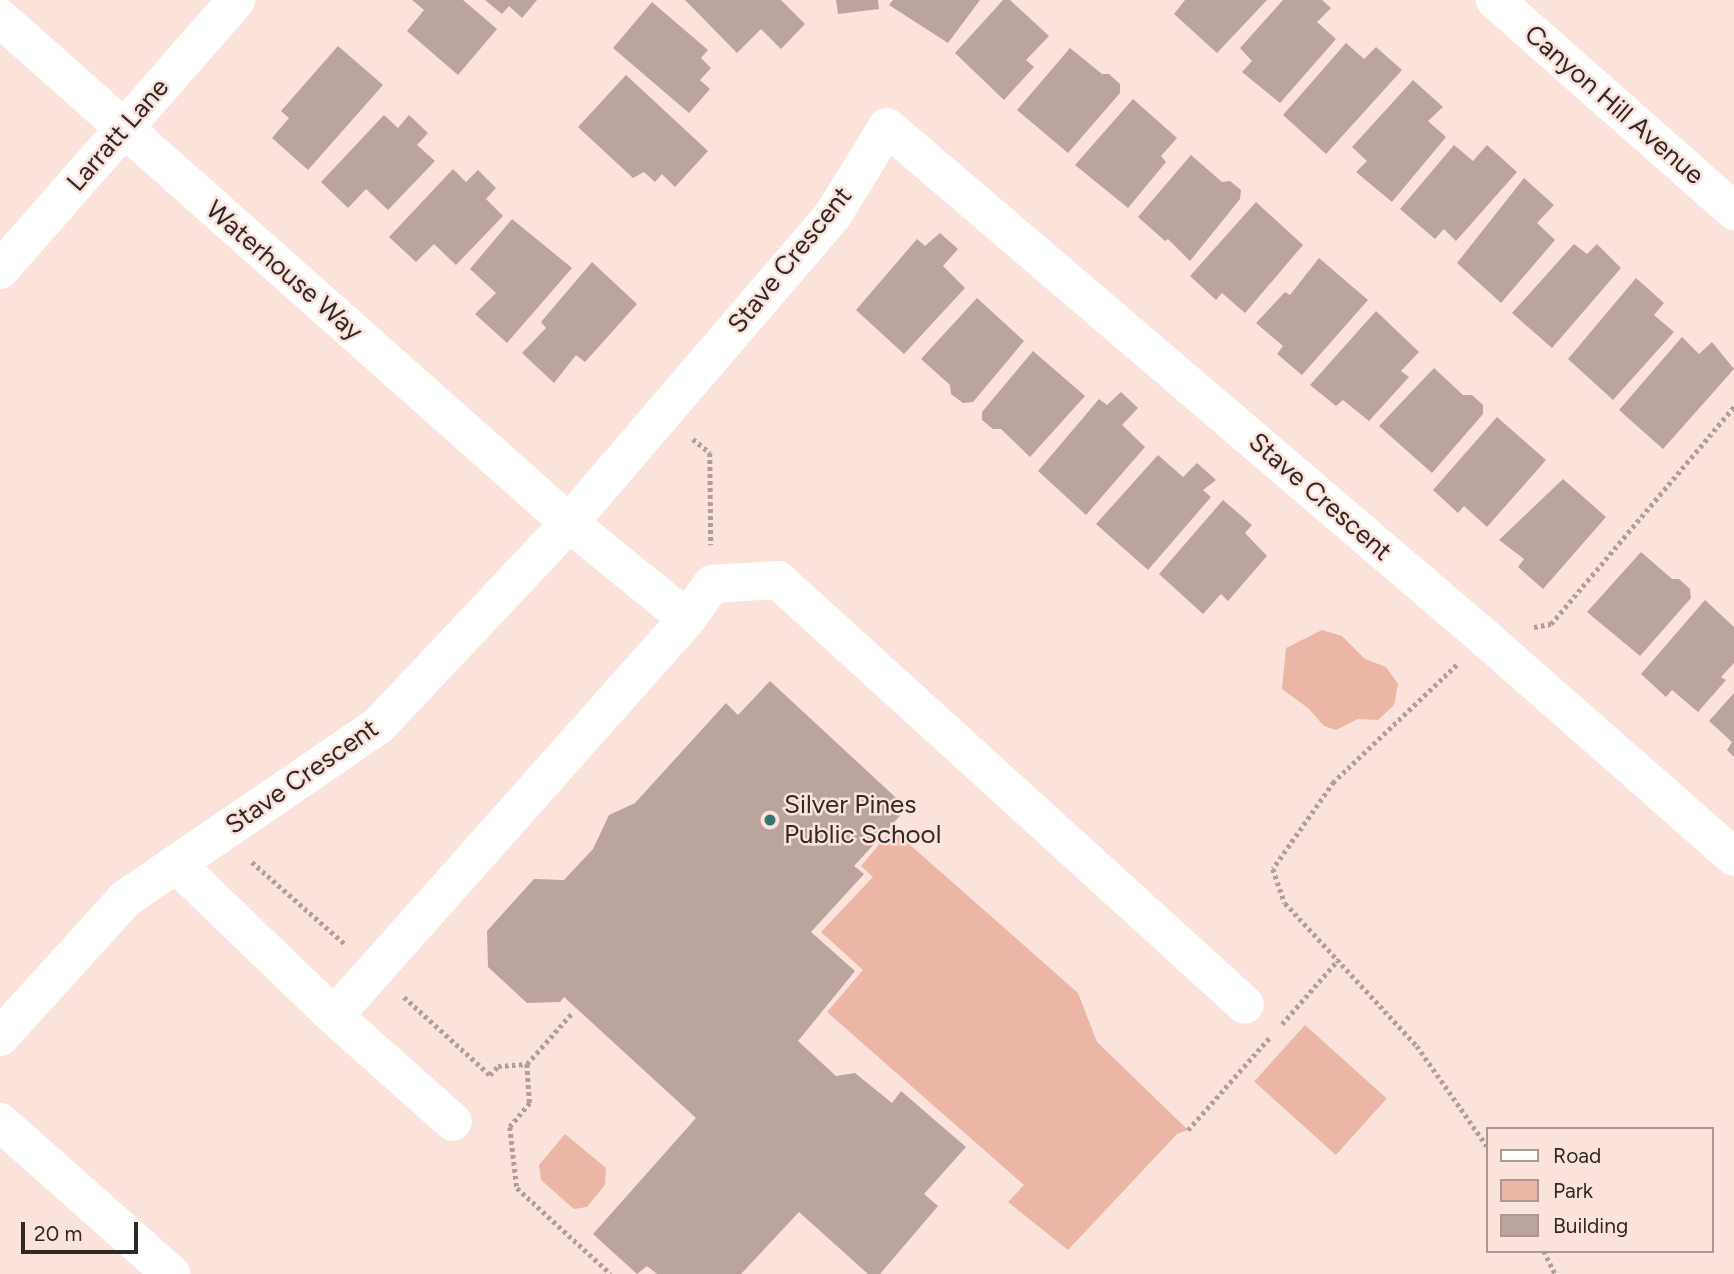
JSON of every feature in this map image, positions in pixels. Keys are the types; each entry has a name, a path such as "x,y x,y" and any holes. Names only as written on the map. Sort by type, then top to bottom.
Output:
{"street":[{"name":"Larratt Lane","path":"0,270 236,0"},
{"name":"Canyon Hill Avenue","path":"1495,0 1734,211"},
{"name":"Waterhouse Way","path":"0,18 123,130 569,523 687,619"},
{"name":"Stave Crescent","path":"0,1037 125,898 378,726 569,523 833,215 887,127 1485,638 1734,857"},
{"path":"334,1016 687,619 712,584 778,580 1245,1005"},
{"path":"176,864 334,1016 453,1122"},
{"path":"0,1122 171,1274"}],"path":[{"path":"1486,1145 1417,1046 1285,903 1273,869 1334,782 1485,638 1550,624 1734,407"},
{"path":"663,413 710,453 712,584"},
{"path":"1188,1130 1339,959"},
{"path":"527,1064 530,1103 510,1127 517,1188 611,1274"},
{"path":"1545,1253 1555,1274"}],"green space":[{"path":"1322,630 1342,636 1365,659 1386,667 1398,684 1394,705 1378,720 1358,719 1336,730 1324,726 1308,708 1282,689 1286,648"},
{"path":"892,829 1078,993 1097,1042 1188,1130 1177,1134 1068,1250 1008,1202 1024,1185 827,1012 863,970 821,932 873,877 861,866"},
{"path":"1305,1025 1387,1099 1336,1155 1254,1081"},
{"path":"565,1134 606,1168 605,1185 587,1207 574,1209 541,1180 539,1165"}],"building":[{"path":"412,0 463,0 497,29 458,75 407,31 424,10"},
{"path":"485,0 537,0 522,18 509,6 502,14"},
{"path":"685,0 781,0 805,24 781,49 761,29 737,53"},
{"path":"836,0 878,0 879,9 838,14"},
{"path":"893,0 980,0 948,43 889,5"},
{"path":"1003,0 1010,0 1049,36 1026,60 1034,67 1004,100 955,53"},
{"path":"1185,0 1267,0 1217,53 1174,14"},
{"path":"1283,0 1322,0 1331,8 1317,22 1336,39 1280,103 1242,72 1252,61 1240,48"},
{"path":"652,2 708,50 701,58 711,68 700,80 710,89 689,113 613,48"},
{"path":"1346,43 1364,59 1376,47 1402,70 1326,154 1283,115"},
{"path":"338,46 383,85 308,170 272,138 289,118 281,111"},
{"path":"1070,48 1102,74 1109,74 1120,84 1120,93 1068,153 1017,110"},
{"path":"626,75 708,151 675,187 662,174 655,182 644,172 633,178 578,127"},
{"path":"1413,80 1443,107 1428,121 1446,137 1392,202 1356,172 1367,161 1352,147"},
{"path":"1133,99 1177,138 1161,156 1166,162 1128,208 1075,165"},
{"path":"384,115 398,128 409,115 428,133 417,145 435,161 388,210 366,189 348,208 321,182"},
{"path":"1454,145 1473,161 1487,145 1517,172 1456,241 1444,229 1435,239 1400,209"},
{"path":"1191,155 1222,182 1230,181 1241,190 1240,199 1190,261 1168,239 1165,241 1138,217"},
{"path":"453,169 466,182 478,170 496,188 486,199 503,216 456,265 434,244 416,262 389,237"},
{"path":"1524,178 1554,205 1537,223 1555,240 1501,303 1457,263"},
{"path":"1256,202 1303,245 1245,313 1222,293 1216,300 1190,276"},
{"path":"512,219 572,268 507,343 475,314 496,293 470,269"},
{"path":"940,233 958,249 943,266 965,288 904,354 856,310 917,239 925,246"},
{"path":"1574,244 1587,254 1597,244 1621,268 1552,348 1512,313"},
{"path":"1319,258 1368,300 1302,375 1277,354 1283,346 1256,323 1285,292 1290,295"},
{"path":"592,262 637,304 585,362 576,355 554,383 522,353 546,328 541,322"},
{"path":"1636,278 1664,303 1654,315 1674,332 1613,400 1568,359"},
{"path":"977,298 1024,341 973,402 963,403 951,394 950,385 921,359"},
{"path":"1376,311 1419,352 1401,371 1409,377 1369,421 1343,400 1336,406 1310,385"},
{"path":"1682,337 1699,354 1712,342 1734,369 1663,449 1619,410"},
{"path":"1033,351 1085,396 1030,457 1001,429 993,429 982,420 982,412"},
{"path":"1434,368 1463,395 1472,395 1483,405 1483,414 1432,473 1379,426"},
{"path":"1121,392 1138,408 1122,425 1145,447 1086,515 1038,471 1099,399 1107,405"},
{"path":"1497,417 1546,460 1487,527 1464,506 1458,513 1433,490"},
{"path":"1158,455 1183,477 1197,463 1216,480 1203,490 1211,497 1148,570 1096,524"},
{"path":"1563,479 1606,517 1543,589 1518,567 1524,559 1499,540"},
{"path":"1223,500 1252,525 1245,533 1267,556 1228,601 1221,594 1203,614 1159,574"},
{"path":"1641,552 1672,579 1679,579 1690,589 1691,598 1640,656 1587,612"},
{"path":"1705,600 1734,627 1734,663 1721,677 1726,680 1698,712 1672,690 1666,697 1641,674"},
{"path":"770,681 907,808 854,866 864,874 811,932 855,971 798,1041 836,1076 855,1073 892,1103 901,1091 966,1147 924,1194 938,1206 880,1274 868,1274 799,1212 741,1274 657,1274 647,1266 637,1274 593,1234 696,1118 564,997 560,1002 527,1003 488,967 487,931 534,879 564,880 593,849 609,815 635,803 726,703 738,715"},
{"path":"1734,693 1734,757 1727,750 1732,742 1709,721"}],"place":[{"name":"Silver Pines Public School","path":"770,820"}]}
